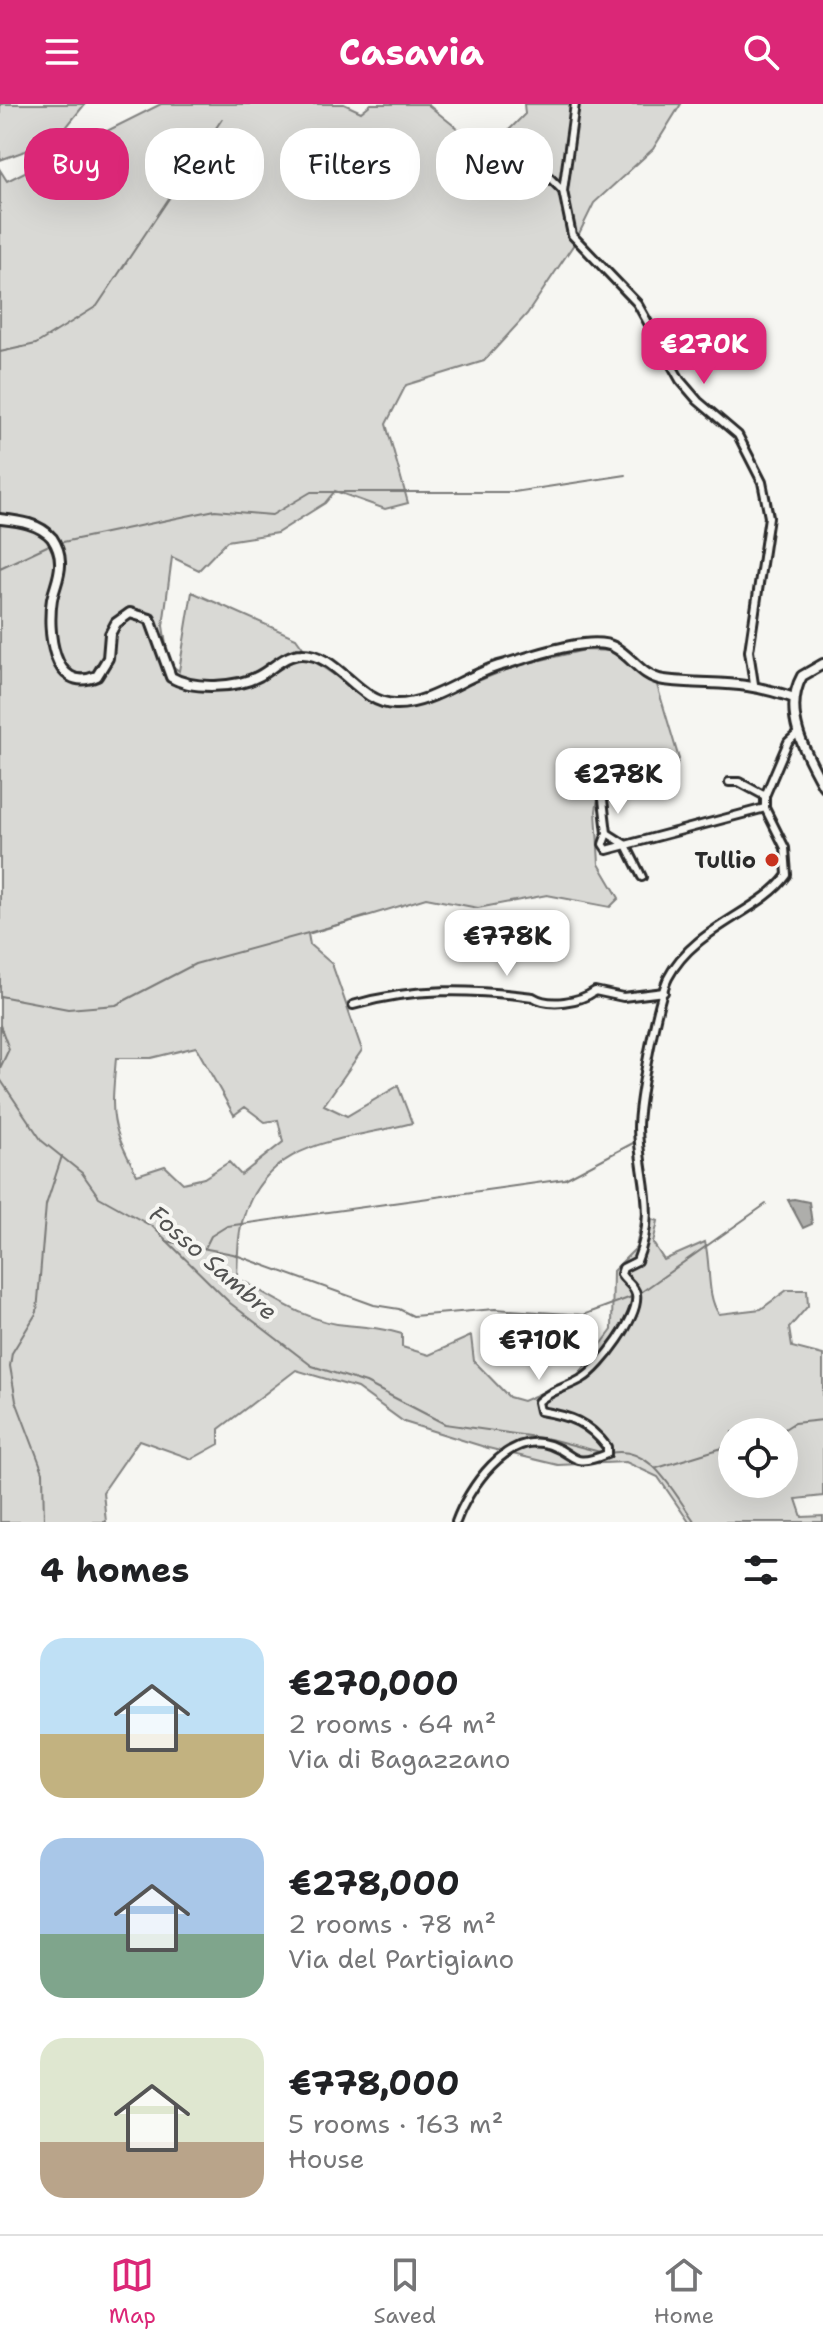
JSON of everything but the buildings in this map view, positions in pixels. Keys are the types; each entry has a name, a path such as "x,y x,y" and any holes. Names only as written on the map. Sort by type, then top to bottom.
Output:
{"street":[{"path":"575,104 563,191 572,235 578,245 637,303 680,380 698,401 738,435 762,482 769,517 749,651 754,684"},
{"path":"553,181 563,191"},
{"path":"0,519 27,523 44,532 57,548 60,561 51,615 56,662 60,670 77,680 97,676 108,658 110,634 116,623 130,613 150,619 171,677 191,685 238,683 262,675 294,655 313,655 381,702 395,704 428,696 491,668 594,643 615,647 656,679 754,684 794,698"},
{"path":"823,664 802,676 794,698 798,733 823,785"},
{"path":"456,1522 468,1496 502,1454 524,1446 549,1444 573,1461 586,1461 607,1450 593,1428 568,1415 540,1411 538,1402 585,1377 616,1344 637,1298 634,1288 621,1274 623,1268 637,1261 648,1218 646,1175 638,1127 664,992 669,976 711,929 776,888 787,875 785,848 765,808 765,796 788,742 798,733"},
{"path":"729,782 739,782 765,796"},
{"path":"602,791 607,833 603,844 607,850 765,808"},
{"path":"607,833 626,845 642,877"},
{"path":"353,1005 386,995 447,990 478,990 533,997 540,1001 586,998 595,991 623,997 664,992"}],"shaded area":[{"path":"0,104 85,104 66,128 24,128 24,151 0,160"},
{"path":"161,104 344,104 361,112 371,104 427,104 457,128 436,128 436,200 553,200 553,128 511,128 525,114 524,104 681,104 653,149 594,203 574,244 527,314 484,361 406,385 386,424 408,503 385,509 335,491 325,503 277,533 227,541 199,570 172,557 163,626 169,663 179,671 192,592 296,638 312,660 379,705 412,707 519,665 585,650 613,651 657,685 679,759 674,771 660,780 648,776 601,780 596,811 599,864 619,898 610,907 547,895 478,908 426,898 308,934 310,945 332,964 362,1050 324,1105 347,1116 398,1086 412,1123 309,1148 269,1174 253,1194 242,1222 237,1278 318,1319 402,1334 402,1347 429,1355 471,1336 474,1361 509,1397 523,1401 576,1378 612,1330 613,1271 636,1248 642,1215 658,1221 653,1243 664,1260 705,1242 710,1289 719,1314 761,1309 787,1290 807,1290 808,1306 789,1328 792,1347 823,1355 823,1496 796,1499 802,1517 823,1516 823,1522 689,1522 658,1477 626,1462 558,1465 488,1448 404,1422 357,1388 296,1370 219,1429 219,1444 192,1459 139,1440 103,1492 106,1522 0,1522 0,170 7,181 24,172 24,200 129,200 129,128 113,128","holes":["196,1047 234,1115 245,1107 265,1122 278,1120 283,1142 241,1175 229,1162 204,1178 183,1183 165,1166 137,1175 121,1143 114,1118 116,1058 151,1058"]},
{"path":"788,1200 809,1202 812,1224 803,1228"}],"waterway":[{"path":"0,352 36,344 97,306 222,119"},
{"path":"63,542 215,510 272,515 311,492 514,492 626,475"},
{"path":"0,568 47,546"},
{"path":"0,996 68,1009 116,1005 195,964 370,916"},
{"name":"Fosso Sambre","path":"0,1025 9,1049 0,1068"},
{"name":"Fosso Sambre","path":"0,1079 42,1141 82,1173 99,1197 153,1227 230,1303 312,1366 366,1383 445,1424 550,1439 604,1453"},
{"path":"205,1248 211,1236 227,1226 565,1179 635,1142"},
{"path":"44,1522 43,1472 16,1401 10,1366 12,1353 37,1312 46,1205 62,1156"},
{"path":"640,1293 766,1204"},
{"path":"166,1241 233,1254 413,1316 495,1309 583,1315 634,1296"},
{"path":"798,1423 823,1420"},
{"path":"657,1468 718,1449"},
{"name":"Fosso Sambre","path":"610,1453 625,1452 650,1463 670,1485 695,1522"}],"place":[{"name":"Tullio","path":"772,860"}]}
